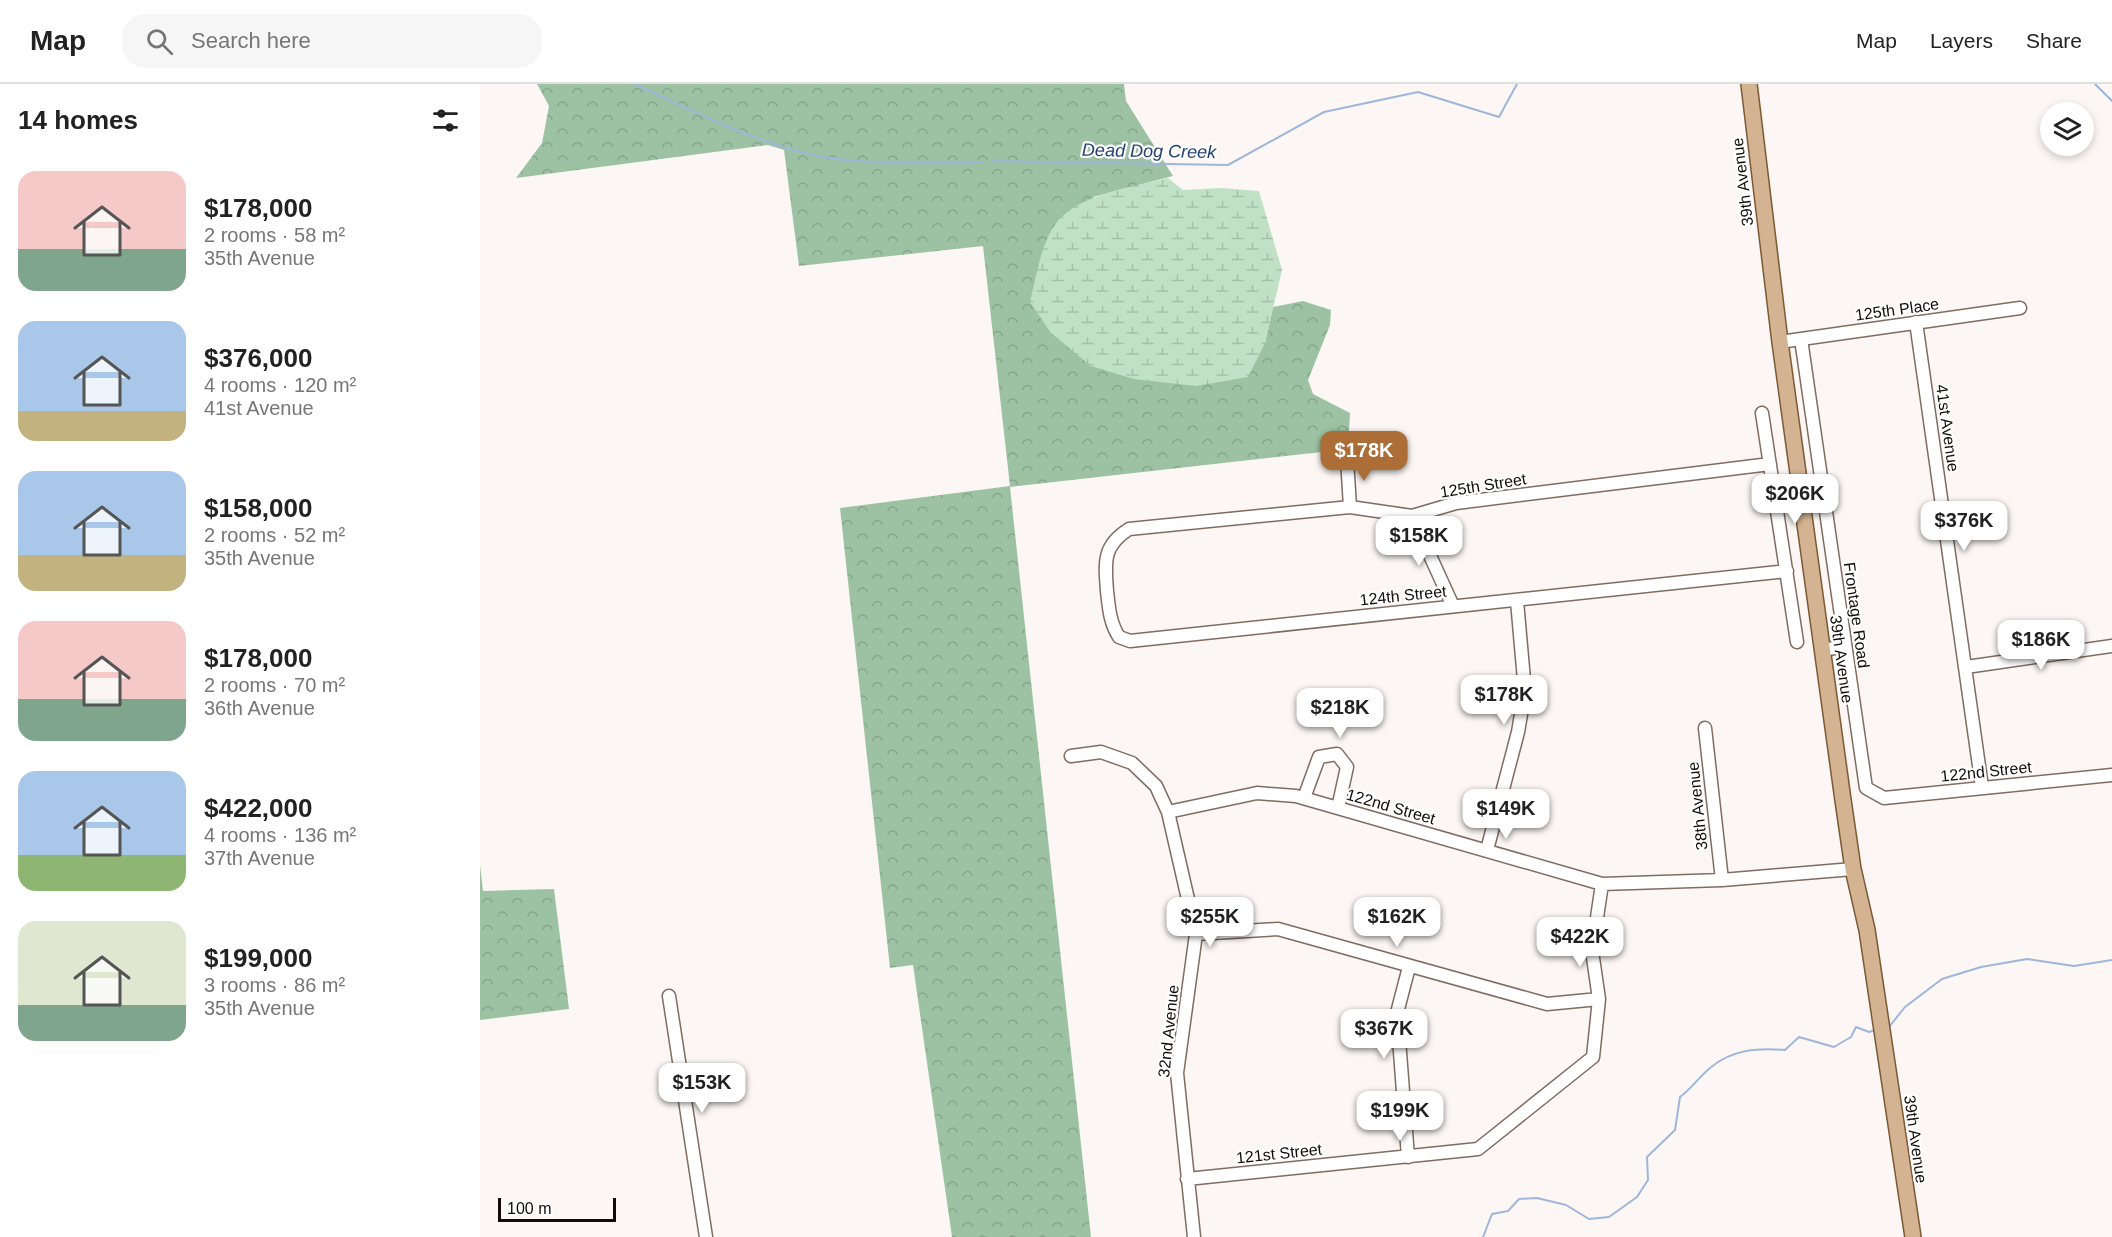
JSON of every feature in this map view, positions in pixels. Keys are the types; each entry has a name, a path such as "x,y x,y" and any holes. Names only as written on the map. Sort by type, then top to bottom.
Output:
{"main road":[{"name":"39th Avenue","path":"1749,84 1780,342 1853,869 1867,930 1913,1237"}],"street":[{"name":"125th Place","path":"1780,342 2020,308"},
{"name":"41st Avenue","path":"1916,322 1982,787"},
{"name":"Frontage Road","path":"1801,339 1866,788"},
{"path":"1762,413 1797,642"},
{"path":"1347,459 1350,507"},
{"name":"125th Street","path":"1130,641 1119,638 1112,626 1104,566 1110,548 1117,537 1129,529 1350,507 1412,516 1456,503 1770,464"},
{"path":"1775,498 1801,495"},
{"path":"1412,516 1453,606"},
{"name":"124th Street","path":"1130,641 1787,571"},
{"path":"1487,850 1518,732 1525,691 1517,601"},
{"path":"1823,650 1845,646"},
{"path":"1966,667 2112,646"},
{"name":"38th Avenue","path":"1705,728 1722,880"},
{"name":"32nd Avenue","path":"1071,756 1101,752 1132,764 1156,786 1168,812 1196,934 1177,1073 1194,1237"},
{"path":"1304,798 1319,757 1337,754 1347,767 1338,808"},
{"name":"122nd Street","path":"1866,788 1884,798 2112,775"},
{"name":"122nd Street","path":"1168,812 1257,793 1304,798 1602,884 1722,880 1853,869"},
{"path":"1196,934 1278,929 1547,1004 1599,999 1592,951 1602,884"},
{"path":"1408,1157 1396,1013 1409,967"},
{"path":"669,996 706,1237"},
{"name":"121st Street","path":"1187,1179 1478,1149 1593,1057 1599,999"}],"green space":[{"path":"537,84 1124,84 1126,101 1173,176 1093,197 1265,343 1273,307 1303,301 1331,310 1330,325 1308,380 1313,394 1350,413 1348,449 1010,487 1091,1237 952,1237 913,965 890,968 840,508 1010,486 983,246 799,266 784,150 768,145 516,178 542,143 549,106"},
{"path":"1168,178 1183,190 1221,188 1259,191 1282,270 1265,343 1248,377 1196,386 1134,379 1091,366 1051,333 1030,302 1040,260 1051,230 1066,213 1093,198"},
{"path":"480,865 483,891 554,889 569,1009 480,1020"}],"waterway":[{"name":"Dead Dog Creek","path":"635,84 742,132 808,154 872,162 982,162"},
{"name":"Dead Dog Creek","path":"992,161 1228,165 1324,112 1418,92 1499,117 1517,84"},
{"name":"Dead Dog Creek","path":"2095,84 2112,101"},
{"path":"1889,1027 1905,1007 1942,979 1981,967 2027,959 2074,966 2112,960"},
{"path":"1483,1237 1492,1214 1508,1211 1519,1199 1537,1198 1566,1205 1589,1219 1609,1217 1637,1197 1648,1180 1647,1157 1675,1130 1680,1097 1710,1068 1727,1057 1746,1051 1785,1050 1799,1037 1834,1047 1851,1037 1856,1027 1869,1032 1875,1030"}]}
